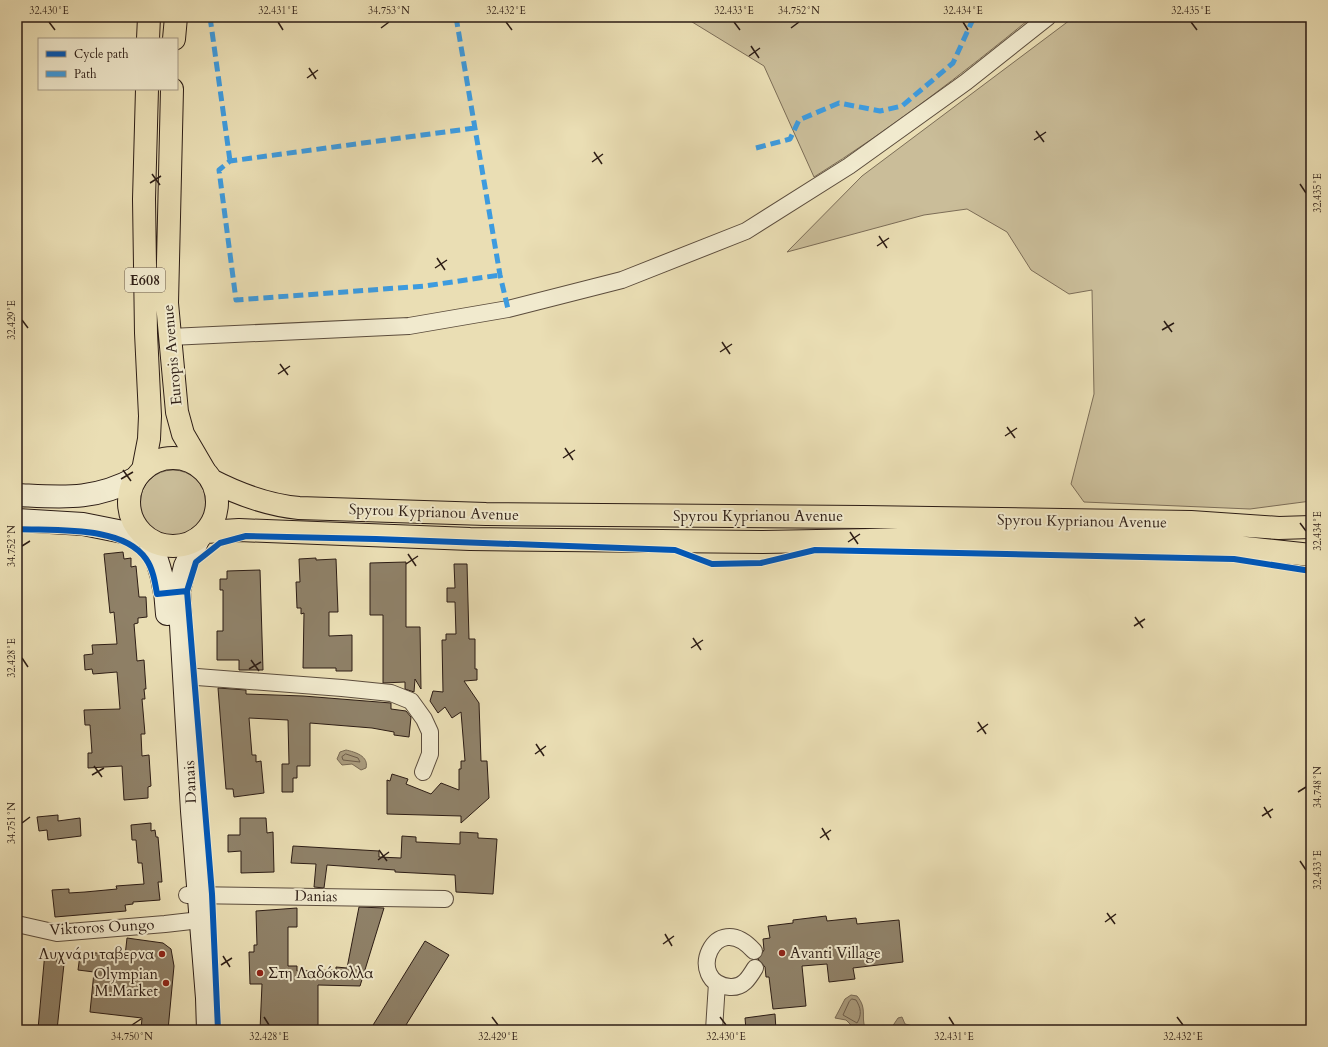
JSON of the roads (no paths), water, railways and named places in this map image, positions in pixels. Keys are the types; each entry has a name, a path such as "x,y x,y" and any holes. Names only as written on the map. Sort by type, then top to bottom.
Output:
{"main road":[{"path":"148,38 149,17"},
{"path":"174,38 176,17"},
{"name":"Europis Avenue","path":"139,474 149,439 150,416 146,333 144,199 147,90"},
{"name":"Europis Avenue","path":"172,90 167,303 170,337 177,412 183,434 207,475"},
{"path":"17,495 84,496 112,489 139,474 152,464 174,458 184,460 207,475 216,492 217,506 213,520 202,535 183,546 174,547 157,544 146,538 83,524 17,520"},
{"path":"139,474 131,488 129,508 131,519 146,538"},
{"name":"Spyrou Kyprianou Avenue","path":"207,475 251,499 299,508 486,514 864,517 1191,522 1279,528 1311,527"},
{"name":"Spyrou Kyprianou Avenue","path":"202,535 239,530 494,539 764,542 925,539 1209,544 1311,555"},
{"name":"Danais","path":"194,1030 192,811 179,591 185,566 202,535"},
{"name":"Danais","path":"146,538 156,555 166,593 171,694 193,895"},
{"name":"Danais","path":"194,920 207,998 208,1030"}],"street":[{"path":"170,337 409,326 508,309 622,280 752,227 849,166 966,82 1048,17"},
{"path":"184,676 391,693 411,701 424,719 430,732 430,754 423,772"},
{"name":"Danias","path":"193,895 445,899"},
{"name":"Viktoros Oungo","path":"17,924 57,933 194,920"},
{"path":"754,951 745,941 738,938 722,938 716,942 707,955 706,963 707,970 717,983 734,987 749,979 755,968"},
{"path":"714,1030 717,983"}],"water":[{"path":"346,750 360,755 365,760 366,768 361,770 352,764 342,765 337,759 340,752"},
{"path":"851,995 857,996 862,1005 866,1030 856,1030 846,1020 835,1018 845,999"},
{"path":"902,1017 905,1024 913,1026 912,1030 890,1030 898,1018"}],"place":[{"name":"Avanti Village","path":"782,953"},
{"name":"Λυχνάρι ταβερνα","path":"162,954"},
{"name":"Στη Λαδόκολλα","path":"260,973"},
{"name":"Olympian M.Market","path":"166,983"}]}
